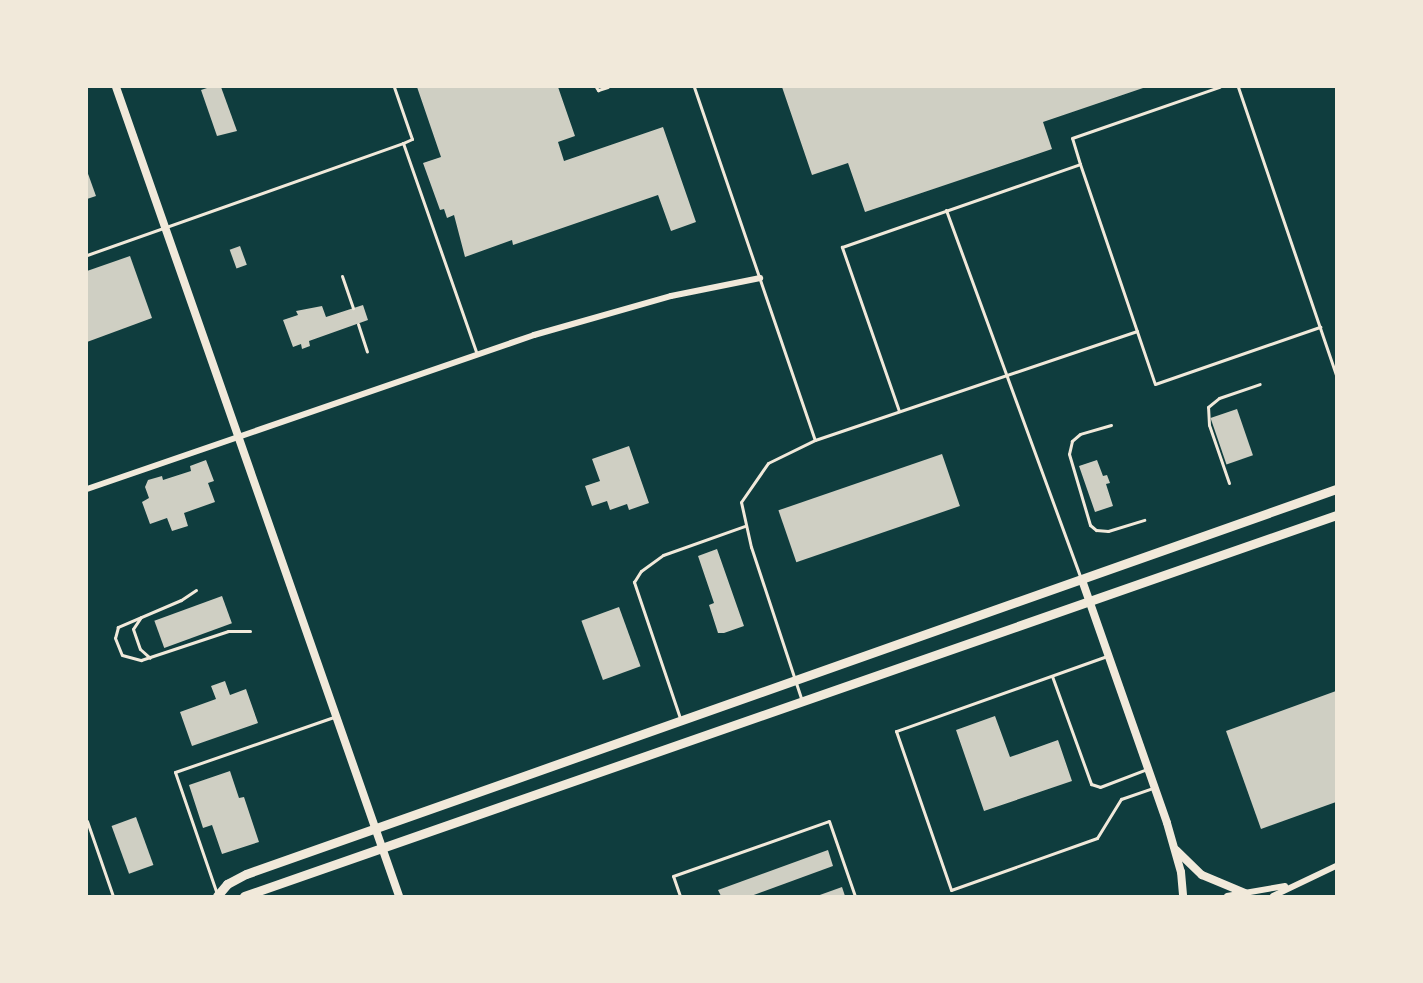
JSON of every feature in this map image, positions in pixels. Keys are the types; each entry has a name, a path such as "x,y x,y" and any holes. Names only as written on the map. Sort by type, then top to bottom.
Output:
{"main road":[{"path":"217,896 236,879 374,828 1336,489"},
{"path":"244,896 382,851 1336,515"}],"street":[{"path":"116,87 334,717 399,896"},
{"path":"87,489 236,435 477,355 671,296 760,278"},
{"path":"1082,580 1149,768 1175,849 1183,896"},
{"path":"1175,849 1202,875 1245,893"},
{"path":"1273,896 1288,886 1336,866"},
{"path":"1227,896 1288,886"}],"lane":[{"path":"87,255 412,139 394,87"},
{"path":"596,87 598,90 608,87"},
{"path":"694,87 815,440"},
{"path":"1219,87 1072,138 1155,384 1320,327"},
{"path":"1238,87 1336,375"},
{"path":"403,142 477,355"},
{"path":"899,411 842,247 1080,164"},
{"path":"946,210 1004,375 1082,580"},
{"path":"342,276 353,308"},
{"path":"358,324 367,352"},
{"path":"803,703 745,526 741,502 749,486 768,463 815,440 1137,331"},
{"path":"1228,483 1209,425 1208,407 1219,398 1260,384"},
{"path":"1111,425 1080,434 1072,441 1069,454 1090,525 1096,530 1108,531 1144,520"},
{"path":"681,721 634,582 641,571 663,555 745,526"},
{"path":"196,590 181,600 118,627 115,638 122,655 141,660 228,631 250,631"},
{"path":"142,615 133,629 140,649 150,658"},
{"path":"1109,656 896,731 951,890 1096,838 1121,799 1155,787"},
{"path":"1052,676 1091,784 1100,787 1149,768"},
{"path":"217,896 175,772 334,717"},
{"path":"87,821 112,896"},
{"path":"680,896 673,876 829,821 855,896"}],"building":[{"path":"221,87 237,131 217,136 201,90"},
{"path":"417,87 558,87 575,136 558,142 564,161 663,127 696,222 671,231 658,195 513,245 512,240 465,257 454,215 447,218 444,209 440,210 423,163 441,157"},
{"path":"782,87 1146,87 1043,122 1052,149 865,212 848,163 812,175"},
{"path":"87,171 96,196 87,199"},
{"path":"240,246 247,265 237,269 230,250"},
{"path":"130,256 152,318 87,342 87,271"},
{"path":"363,305 368,320 309,341 310,346 302,349 301,344 293,347 283,320 298,315 296,311 322,306 326,317"},
{"path":"1237,409 1253,455 1226,464 1211,418"},
{"path":"629,446 649,503 629,510 627,504 610,510 607,501 592,506 585,486 600,481 592,459"},
{"path":"942,454 960,506 796,562 778,510"},
{"path":"206,460 214,481 208,483 215,502 184,513 188,526 172,531 167,518 150,524 142,502 149,498 145,487 148,480 162,476 163,480 191,471 190,466"},
{"path":"1097,460 1103,476 1107,475 1110,483 1106,484 1113,506 1095,512 1079,466"},
{"path":"717,549 744,626 724,633 718,633 709,605 714,603 698,556"},
{"path":"222,596 232,623 164,648 154,621"},
{"path":"619,607 641,666 603,680 581,621"},
{"path":"225,681 230,695 246,689 258,723 192,746 180,712 216,699 211,686"},
{"path":"1336,691 1336,802 1261,829 1226,731"},
{"path":"995,716 1010,757 1058,740 1072,781 984,811 956,730"},
{"path":"230,771 239,798 244,797 259,842 222,854 212,825 203,828 189,785"},
{"path":"136,817 153,865 129,874 112,826"},
{"path":"828,850 833,866 751,896 721,896 718,890"},
{"path":"842,887 845,896 817,896"}]}
